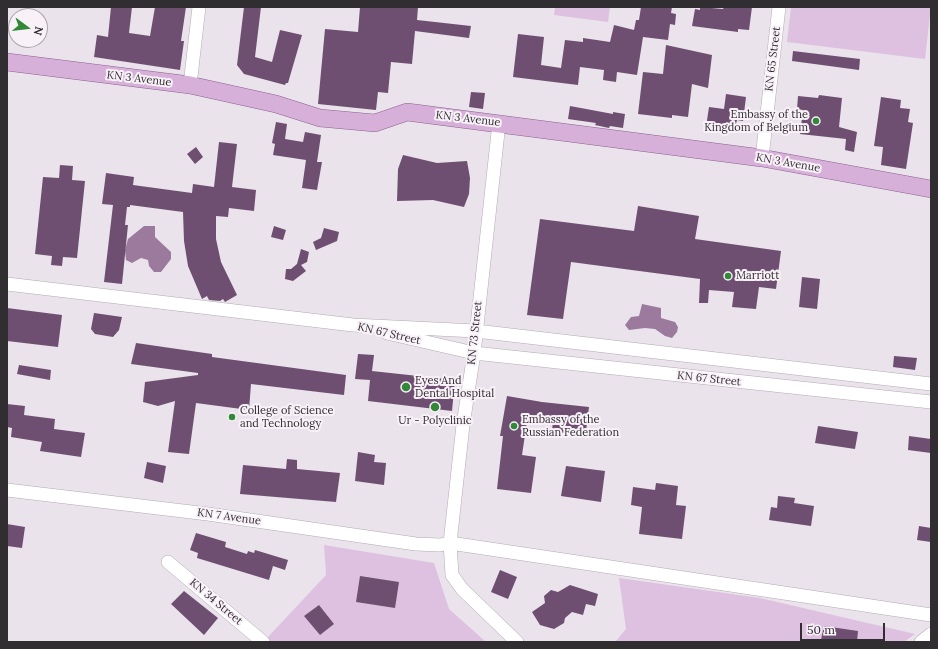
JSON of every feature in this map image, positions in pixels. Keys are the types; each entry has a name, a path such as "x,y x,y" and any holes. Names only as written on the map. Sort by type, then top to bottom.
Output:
{"main road":[{"name":"KN 3 Avenue","path":"7,62 190,85 276,104 320,118 375,123 407,112 762,158 931,189"}],"street":[{"path":"190,85 199,7"},
{"name":"KN 65 Street","path":"762,158 779,7"},
{"name":"KN 73 Street","path":"499,123 474,353 462,425 450,543 452,575 462,589 517,642"},
{"path":"7,284 353,325"},
{"name":"KN 67 Street","path":"353,325 476,332 931,384"},
{"name":"KN 67 Street","path":"353,325 474,353 931,402"},
{"name":"KN 7 Avenue","path":"7,490 208,514 416,544 440,545 450,543 931,614"},
{"name":"KN 34 Street","path":"168,562 263,642"},
{"path":"920,642 931,634"}],"shaded area":[{"path":"555,7 610,7 608,22 554,15"},
{"path":"791,7 931,7 925,59 787,42"},
{"path":"144,226 155,226 155,237 171,252 171,259 161,272 154,272 149,266 148,260 141,258 132,263 126,260 125,250 128,239"},
{"path":"642,304 661,308 661,318 675,322 678,327 677,332 672,338 665,336 655,329 645,328 629,330 625,325 631,317 639,316"},
{"path":"324,545 434,563 449,609 486,642 272,642 267,638 326,575"},
{"path":"619,578 760,598 915,634 904,642 615,642 626,629"}],"building":[{"path":"111,7 132,7 129,33 150,36 155,7 186,7 181,41 184,41 180,70 94,57 97,35 108,37"},
{"path":"244,7 261,7 255,57 272,62 280,30 302,35 288,83 285,85 244,74 237,65"},
{"path":"360,7 418,7 417,20 471,26 469,38 415,31 412,64 391,62 388,93 378,92 376,110 318,104 325,29 358,32"},
{"path":"641,7 672,7 671,13 676,14 675,25 670,24 668,40 643,37 637,75 617,72 616,82 603,80 604,70 580,67 578,85 513,77 518,34 544,37 541,65 561,68 565,40 583,42 583,38 610,42 614,25 634,30 636,20 639,20"},
{"path":"700,7 723,9 724,7 752,7 749,30 738,29 738,32 692,26 695,9 700,10"},
{"path":"666,45 712,55 708,88 692,84 688,117 672,115 672,118 638,114 643,72 663,74"},
{"path":"793,51 860,59 859,70 792,61"},
{"path":"471,92 485,93 483,109 469,107"},
{"path":"726,94 746,97 743,121 737,120 736,124 732,124 731,130 706,127 709,107 724,109"},
{"name":"Embassy of the Kingdom of Belgium","path":"819,95 842,98 839,127 857,132 854,152 845,150 846,139 800,134 803,110 797,109 798,96 818,98"},
{"path":"881,97 901,100 900,108 910,109 908,122 913,123 906,169 881,165 883,147 874,146"},
{"path":"570,106 613,114 613,112 625,114 623,128 610,126 609,128 595,125 596,123 568,119"},
{"path":"276,122 287,124 285,139 303,142 305,132 321,135 317,162 322,162 317,190 302,188 306,160 273,155 275,144 272,143"},
{"path":"219,142 237,144 232,187 256,190 254,211 229,208 228,217 216,216 216,239 221,262 237,295 225,302 223,299 220,301 209,300 207,296 202,299 188,266 184,241 183,212 130,205 130,207 127,207 125,225 128,225 122,284 104,282 113,205 102,204 106,173 134,177 133,185 192,193 193,184 214,187"},
{"path":"196,147 203,157 195,164 187,154"},
{"path":"403,155 437,163 467,161 470,178 469,194 464,207 433,200 397,201 398,169"},
{"path":"60,165 73,166 72,180 85,181 77,258 63,257 62,266 51,265 52,256 35,254 43,177 59,178"},
{"name":"Marriott","path":"638,206 699,216 695,239 781,251 776,289 759,287 756,309 732,307 734,292 709,290 708,303 699,303 700,279 571,262 563,319 527,315 540,219 634,231"},
{"path":"274,226 286,230 283,240 271,237"},
{"path":"324,228 339,232 337,241 316,250 313,242 321,238"},
{"path":"301,249 309,252 307,262 301,265 306,271 293,281 285,279 286,269 291,269 297,264"},
{"path":"802,277 820,279 817,309 799,307"},
{"path":"7,308 62,315 58,347 7,341"},
{"path":"94,313 122,317 119,330 113,337 95,334 91,329"},
{"path":"136,343 212,354 212,357 346,375 344,395 251,384 249,410 196,403 189,454 168,452 175,401 158,406 143,402 145,382 198,375 198,373 131,364"},
{"path":"358,354 374,355 372,371 455,380 452,411 368,401 370,380 355,379"},
{"path":"894,356 917,358 915,370 893,367"},
{"path":"19,365 51,370 50,380 17,374"},
{"path":"507,396 542,402 589,407 586,431 570,430 570,433 552,432 553,419 528,415 522,455 536,457 531,493 497,489 503,436 500,436"},
{"path":"7,404 25,406 24,415 55,419 54,429 85,433 81,457 40,451 42,442 11,437 12,428 7,427"},
{"path":"818,426 858,432 855,449 815,443"},
{"path":"909,436 931,439 931,453 908,450"},
{"path":"358,452 375,455 374,462 386,463 384,485 355,481"},
{"path":"287,459 297,460 297,469 340,473 336,502 240,494 243,465 286,469"},
{"path":"147,462 166,466 163,483 144,478"},
{"path":"566,466 605,471 601,502 561,496"},
{"path":"656,483 678,486 676,505 686,506 682,539 639,534 642,507 631,505 633,487 655,490"},
{"path":"778,496 795,498 794,503 814,506 811,526 769,520 771,507 777,508"},
{"path":"7,524 25,527 22,548 7,546"},
{"path":"919,526 931,528 931,542 917,540"},
{"path":"196,533 226,542 225,547 247,554 248,551 254,553 255,550 288,560 285,570 273,566 269,580 197,558 198,553 190,550"},
{"path":"500,570 517,577 508,599 491,592"},
{"path":"360,576 399,582 395,608 356,602"},
{"path":"570,585 598,594 595,606 586,604 583,615 572,612 565,618 564,623 554,629 540,625 532,612 545,603 544,596 551,590 558,592"},
{"path":"184,591 218,618 204,635 171,604"},
{"path":"319,605 334,624 320,635 304,616"},
{"path":"824,626 858,631 857,642 821,640"}],"place":[{"name":"Embassy of the Kingdom of Belgium","path":"816,121"},
{"name":"Marriott","path":"728,276"},
{"name":"Eyes And Dental Hospital","path":"406,387"},
{"name":"Ur - Polyclinic","path":"435,407"},
{"name":"College of Science and Technology","path":"232,417"},
{"name":"Embassy of the Russian Federation","path":"514,426"}]}
